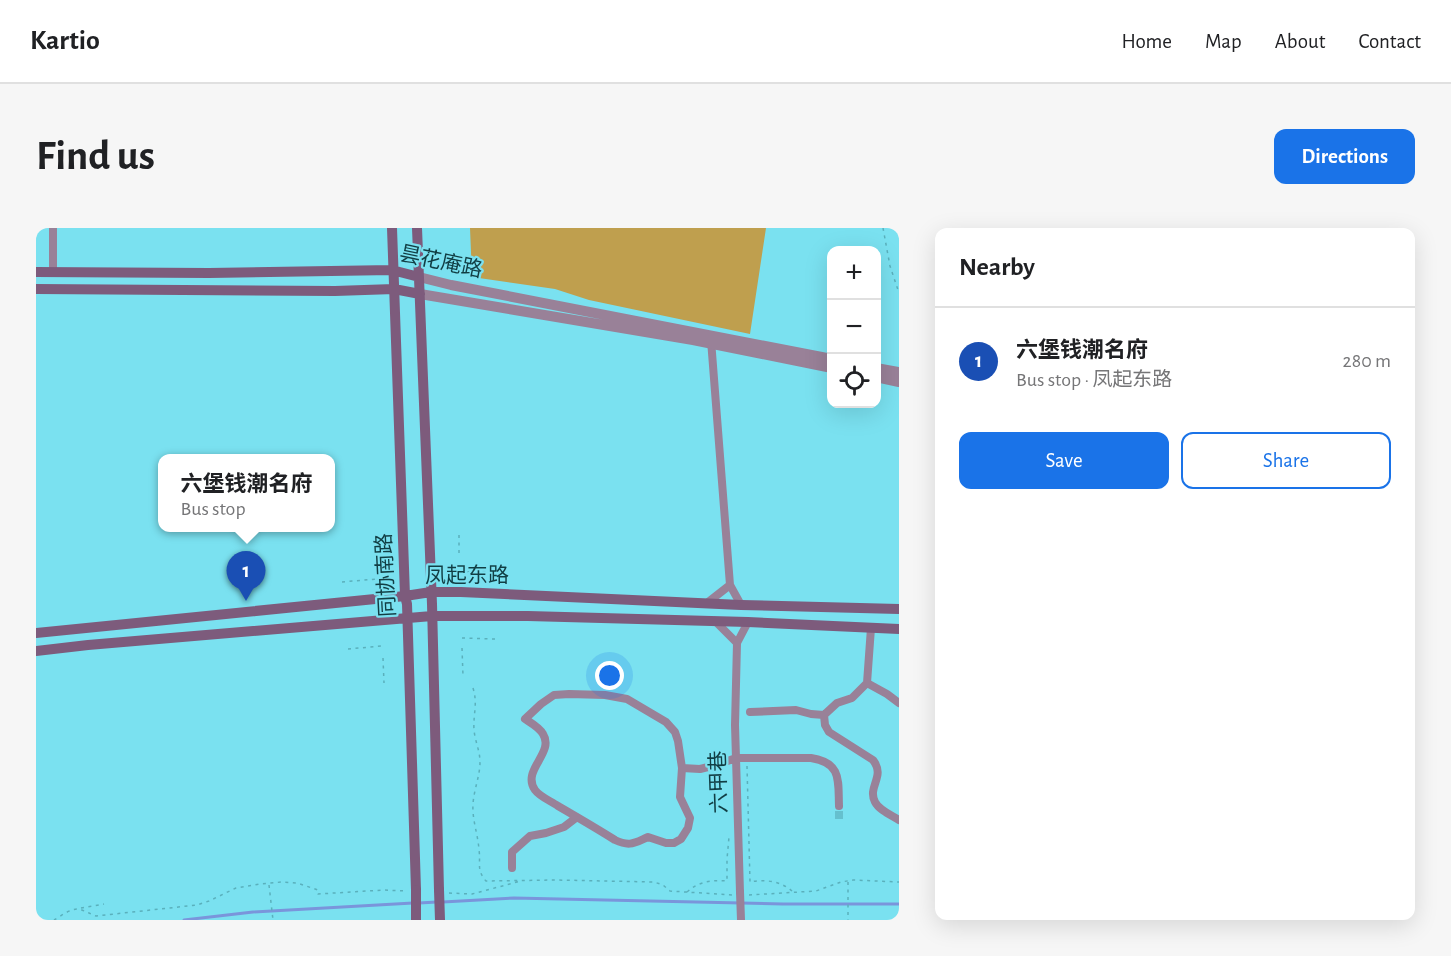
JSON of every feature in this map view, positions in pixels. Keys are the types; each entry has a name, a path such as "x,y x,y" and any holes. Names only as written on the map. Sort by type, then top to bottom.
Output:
{"main road":[{"name":"同协南路","path":"392,228 405,596 408,618 411,890 416,920"},
{"name":"同协南路","path":"417,228 445,892 440,920"},
{"name":"昙花庵路","path":"36,272 209,273 392,270 419,277"},
{"name":"昙花庵路","path":"36,289 335,291 394,289 420,294"},
{"name":"凤起东路","path":"36,633 431,592 899,609"},
{"name":"凤起东路","path":"36,651 432,616 716,621 899,629"}],"street":[{"path":"53,228 53,271"},
{"name":"昙花庵路","path":"419,277 827,367"},
{"name":"昙花庵路","path":"420,294 827,358"},
{"path":"711,340 730,585 741,605"},
{"path":"881,369 899,372"},
{"path":"881,378 899,382"},
{"path":"708,603 730,585"},
{"path":"716,621 737,643"},
{"name":"六甲巷","path":"741,920 735,725 737,643 748,622"},
{"path":"750,712 796,710 824,715 837,703 852,698 867,683 871,628"},
{"path":"867,683 899,703"},
{"path":"554,695 605,695 627,699 666,722 675,732 682,768 680,797 690,818 688,828 681,839 674,843 666,843 648,837 633,844 624,844 534,789 531,778 546,743 544,735 538,728 525,719 554,695"},
{"path":"824,715 825,725 829,732 873,760 878,766 879,774 873,794 875,803 899,820"},
{"path":"682,768 700,769 736,758 823,760 838,773 839,806"},
{"path":"512,868 512,852 530,836 564,826 577,817"}],"path":[{"path":"883,228 890,266 899,293"},
{"path":"459,535 459,557"},
{"path":"376,570 377,544"},
{"path":"460,572 494,571"},
{"path":"342,582 377,579"},
{"path":"462,638 495,639"},
{"path":"348,649 382,646"},
{"path":"462,648 463,676"},
{"path":"383,658 384,683"},
{"path":"473,688 476,697 474,730 480,764 473,804 474,825 479,848 480,874 486,881 654,882 670,891 740,894 816,891 848,881 899,882"},
{"path":"746,758 750,882 767,880 789,888 792,892"},
{"path":"686,892 691,887 707,881 727,881 730,836"},
{"path":"445,892 472,894 525,880"},
{"path":"848,881 848,920"},
{"path":"80,909 96,916 197,904 209,902 236,888 282,882 297,883 318,890 318,894 411,890"},
{"path":"269,884 273,920"},
{"path":"54,920 74,909 104,904"}],"shaded area":[{"path":"470,228 766,228 750,334 589,300 555,289 472,277"}],"waterway":[{"path":"443,902 514,898 783,904 899,904"},
{"path":"419,903 437,902"},
{"path":"184,920 253,912 413,903"}],"tunnel":[{"path":"839,806 839,819"}],"place":[{"name":"六堡钱潮名府","path":"246,601"}]}
